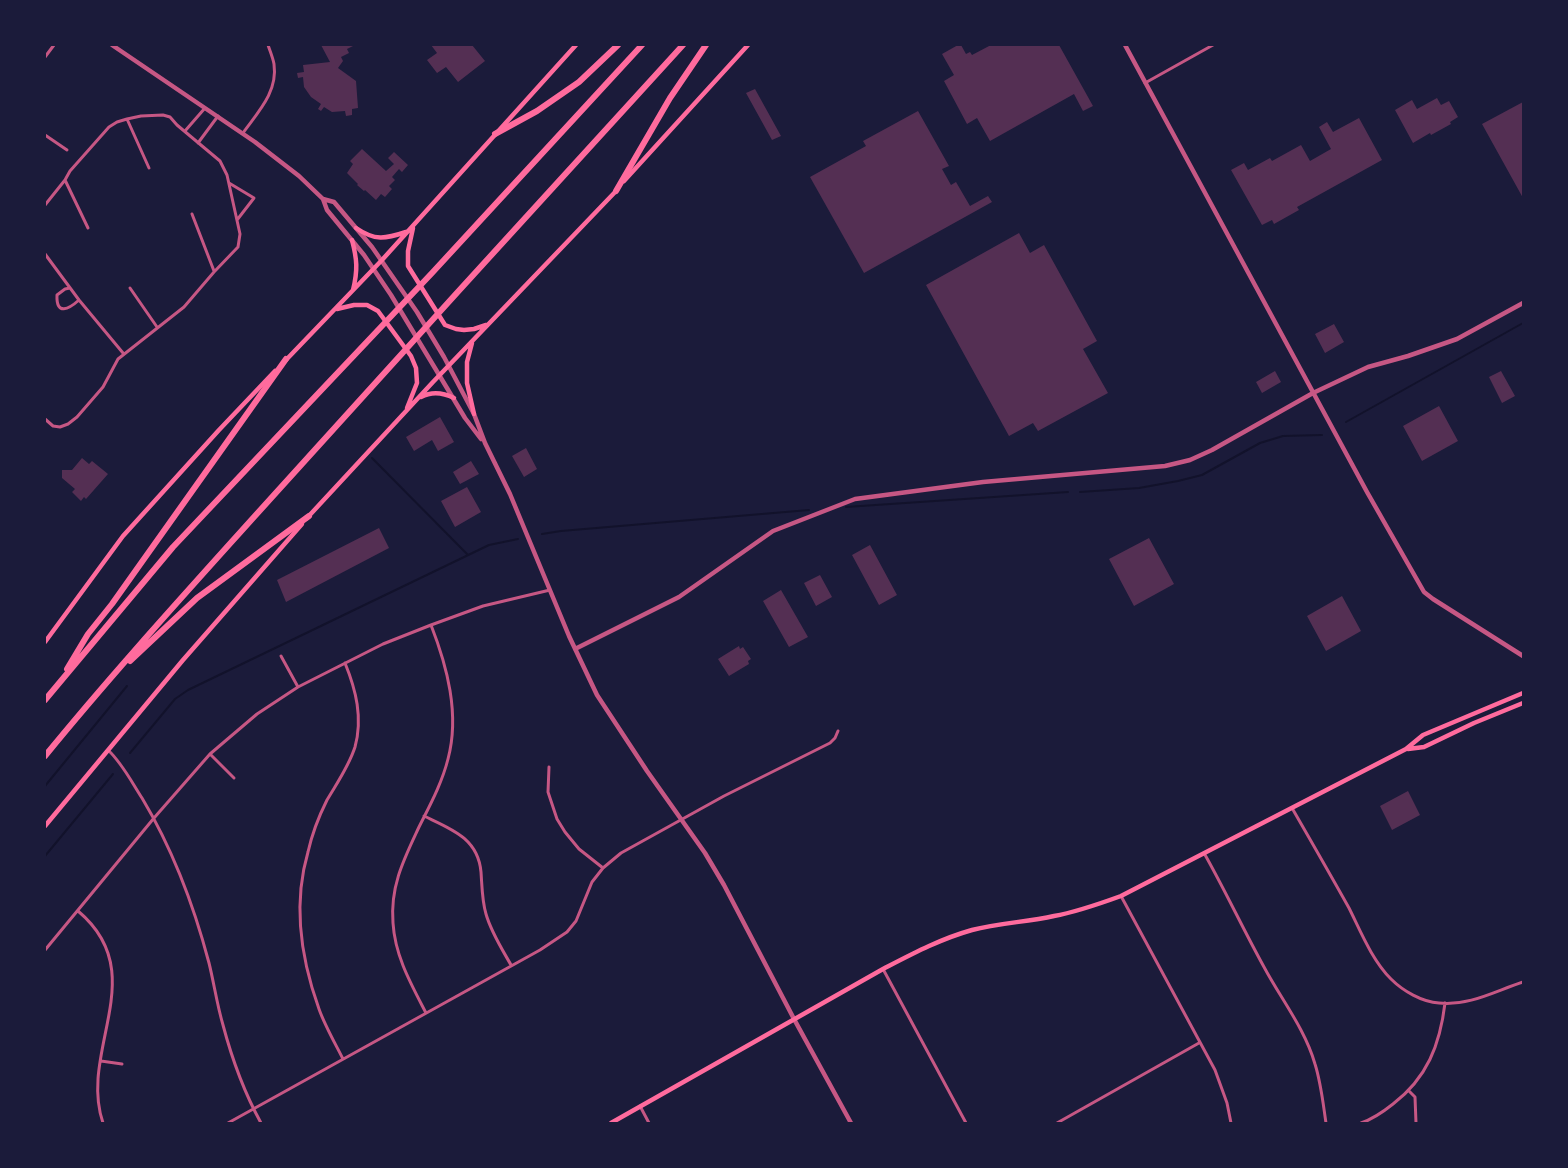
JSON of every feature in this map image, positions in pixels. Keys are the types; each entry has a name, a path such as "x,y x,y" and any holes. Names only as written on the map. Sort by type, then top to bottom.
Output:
{"highway":[{"path":"495,134 537,111 579,82 618,45"},
{"path":"45,700 173,547 432,273 642,45"},
{"path":"45,756 97,693 394,361 683,45"},
{"path":"616,190 670,98 706,45"},
{"path":"55,688 88,634 126,585 286,359"},
{"path":"97,693 196,598 309,516"}],"main road":[{"path":"45,642 123,536 219,430 382,261 576,45"},
{"path":"45,826 183,660 309,516 616,190 748,45"},
{"path":"414,225 408,251 408,266 445,325 464,330 489,323"},
{"path":"356,228 377,238 388,238 408,231"},
{"path":"352,240 357,259 357,275 353,291"},
{"path":"335,309 368,305 378,311 411,356 416,368 417,383 404,413"},
{"path":"473,340 467,362 467,383 474,414"},
{"path":"416,400 423,395 439,392 454,398"},
{"path":"611,1123 924,948 974,930 1058,916 1121,896 1406,749 1423,735 1523,693"},
{"path":"1406,749 1424,747 1474,723 1523,704"}],"street":[{"path":"45,57 54,45"},
{"path":"112,45 243,133 299,176 323,199 327,210 374,269 465,418 484,443"},
{"path":"243,133 268,99 274,84 274,64 268,45"},
{"path":"1125,45 1367,492 1424,592 1523,656"},
{"path":"1145,83 1213,45"},
{"path":"185,131 205,108"},
{"path":"45,205 66,180 70,171 109,127 127,119 163,115 170,117 220,161 227,175 240,234 237,247 184,307 123,353 103,387 77,417 60,427 53,426 45,419"},
{"path":"198,143 218,116"},
{"path":"127,119 149,168"},
{"path":"45,135 67,150"},
{"path":"66,180 88,228"},
{"path":"228,183 254,198 237,220"},
{"path":"323,199 334,202 382,261 417,312 449,366 474,414 484,443 510,494 575,649 606,710 723,885 851,1123"},
{"path":"192,214 214,272"},
{"path":"45,254 123,353"},
{"path":"70,288 62,290 57,295 59,307 66,309 79,300"},
{"path":"130,288 157,327"},
{"path":"575,649 679,597 773,531 855,499 983,482 1165,465 1190,460 1313,393 1368,367 1457,339 1523,303"},
{"path":"45,950 210,754 257,714 298,687 383,644 483,606 550,590"},
{"path":"426,1013 397,951 393,922 395,888 401,864 440,783 448,758 452,709 448,679 431,625"},
{"path":"281,656 298,687"},
{"path":"343,1059 319,1010 305,962 299,917 300,891 314,830 355,748 358,703 345,663"},
{"path":"228,1123 540,950 567,932 576,921 592,882 603,868 621,853 723,796 830,743 838,732"},
{"path":"108,750 117,758 154,818 177,870 198,924 222,1024 241,1084 261,1123"},
{"path":"210,754 234,778"},
{"path":"549,767 548,792 557,819 579,849 603,868"},
{"path":"1292,807 1378,963 1392,980 1407,991 1427,1000 1445,1004 1475,1000 1523,982"},
{"path":"424,816 455,831 469,842 478,857 485,913 511,966"},
{"path":"1204,853 1310,1050 1321,1086 1326,1123"},
{"path":"1121,896 1221,1082 1231,1123"},
{"path":"78,911 100,934 111,959 113,986 98,1085 100,1114 103,1123"},
{"path":"883,969 966,1123"},
{"path":"1361,1123 1380,1114 1409,1091 1430,1062 1436,1047 1445,1004"},
{"path":"1057,1123 1200,1042"},
{"path":"101,1061 122,1064"},
{"path":"1409,1091 1415,1097 1416,1123"},
{"path":"640,1107 650,1123"}],"building":[{"path":"321,45 355,45 347,49 349,53 341,57 343,61 338,68 356,81 358,108 352,109 352,115 346,116 345,111 332,112 324,107 321,111 318,109 321,104 311,97 304,87 303,77 298,78 297,73 304,72 303,65 330,62"},
{"path":"431,45 472,45 485,61 458,82 446,67 437,73 427,60 437,53"},
{"path":"961,45 966,54 970,52 972,55 991,45 1059,45 1093,106 1083,111 1074,94 990,141 977,118 967,124 944,81 954,75 942,54"},
{"path":"755,89 781,136 772,140 746,93"},
{"path":"1437,98 1441,105 1449,101 1458,117 1450,122 1451,124 1413,143 1395,110 1412,100 1417,109"},
{"path":"1523,102 1523,198 1482,124"},
{"path":"918,111 949,166 942,169 951,185 956,182 970,206 988,196 992,202 864,273 810,177 866,146 863,141"},
{"path":"1359,118 1382,160 1297,207 1299,210 1274,224 1272,220 1262,225 1231,170 1244,163 1248,170 1270,158 1272,161 1301,145 1310,161 1331,149 1319,127 1327,122 1333,132"},
{"path":"362,149 386,171 394,164 388,158 394,152 408,165 402,172 399,169 392,177 395,180 389,186 392,189 385,197 381,194 376,200 357,185 347,173 353,164 350,161"},
{"path":"1019,233 1030,253 1044,245 1097,341 1083,349 1108,393 1038,431 1033,423 1009,436 926,285"},
{"path":"1334,324 1344,342 1325,353 1315,334"},
{"path":"1275,371 1281,382 1262,393 1256,382"},
{"path":"1501,371 1515,396 1502,403 1489,377"},
{"path":"1439,406 1458,441 1422,461 1403,426"},
{"path":"440,417 454,442 438,451 432,440 414,451 406,437"},
{"path":"526,448 537,469 524,477 512,456"},
{"path":"82,458 89,464 92,461 108,474 86,499 84,497 81,501 72,492 75,489 62,478 62,470 72,470"},
{"path":"471,461 479,474 460,484 453,472"},
{"path":"467,487 481,512 455,527 441,501"},
{"path":"379,528 389,548 286,602 277,580"},
{"path":"1149,538 1174,584 1134,606 1109,559"},
{"path":"870,545 897,595 879,605 852,555"},
{"path":"820,575 832,597 816,606 804,583"},
{"path":"781,590 808,637 789,647 763,601"},
{"path":"1342,596 1361,631 1326,651 1307,616"},
{"path":"739,646 740,649 743,647 751,659 748,661 749,664 729,676 718,659"},
{"path":"1408,791 1420,815 1392,830 1380,806"}],"waterway":[{"path":"1346,422 1523,323"},
{"path":"1080,492 1139,488 1178,481 1202,475 1260,443 1283,436 1322,435"},
{"path":"372,458 468,555"},
{"path":"846,507 1068,492"},
{"path":"542,534 809,510"},
{"path":"130,753 175,699 188,690 489,545 518,539"},
{"path":"45,786 127,686"},
{"path":"45,856 113,774"}]}
